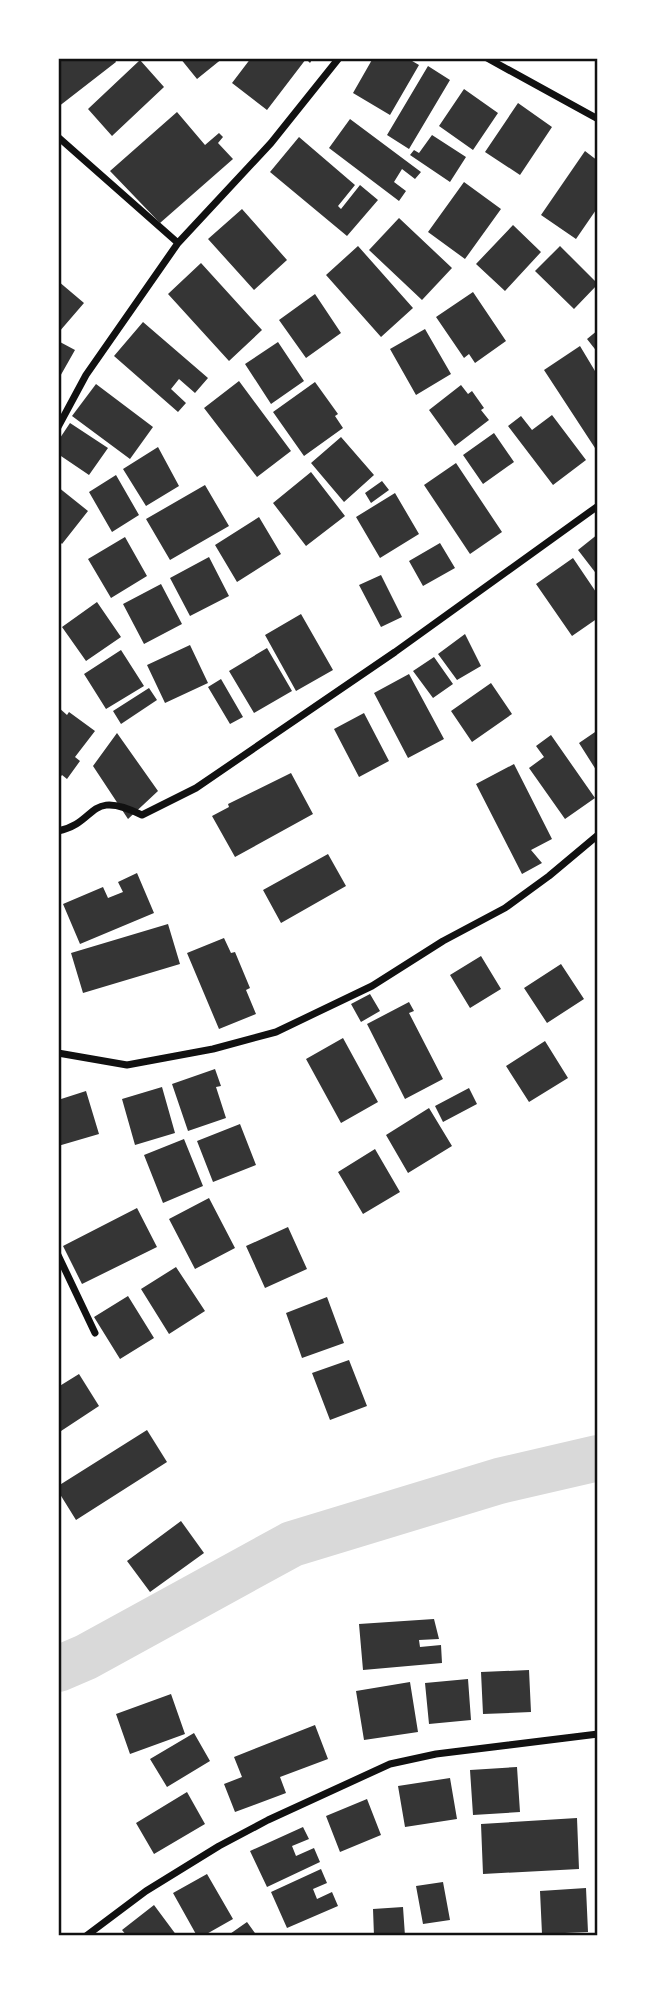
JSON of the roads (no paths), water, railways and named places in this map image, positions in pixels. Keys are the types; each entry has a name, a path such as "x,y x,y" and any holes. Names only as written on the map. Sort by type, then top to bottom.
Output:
{"street":[{"path":"58,427 86,375 178,243 271,143 339,58"},
{"path":"487,58 598,119"},
{"path":"58,137 178,243"},
{"path":"58,831 68,829 96,807 113,804 142,815 196,788 395,652 598,506"},
{"path":"58,1053 127,1065 213,1049 276,1032 372,986 443,941 505,908 598,835"},
{"path":"58,1255 95,1333"},
{"path":"86,1936 146,1891 219,1846 268,1819 390,1765 436,1754 598,1734"}],"waterway":[{"path":"58,1669 86,1657 292,1544 499,1481 598,1458"}]}
